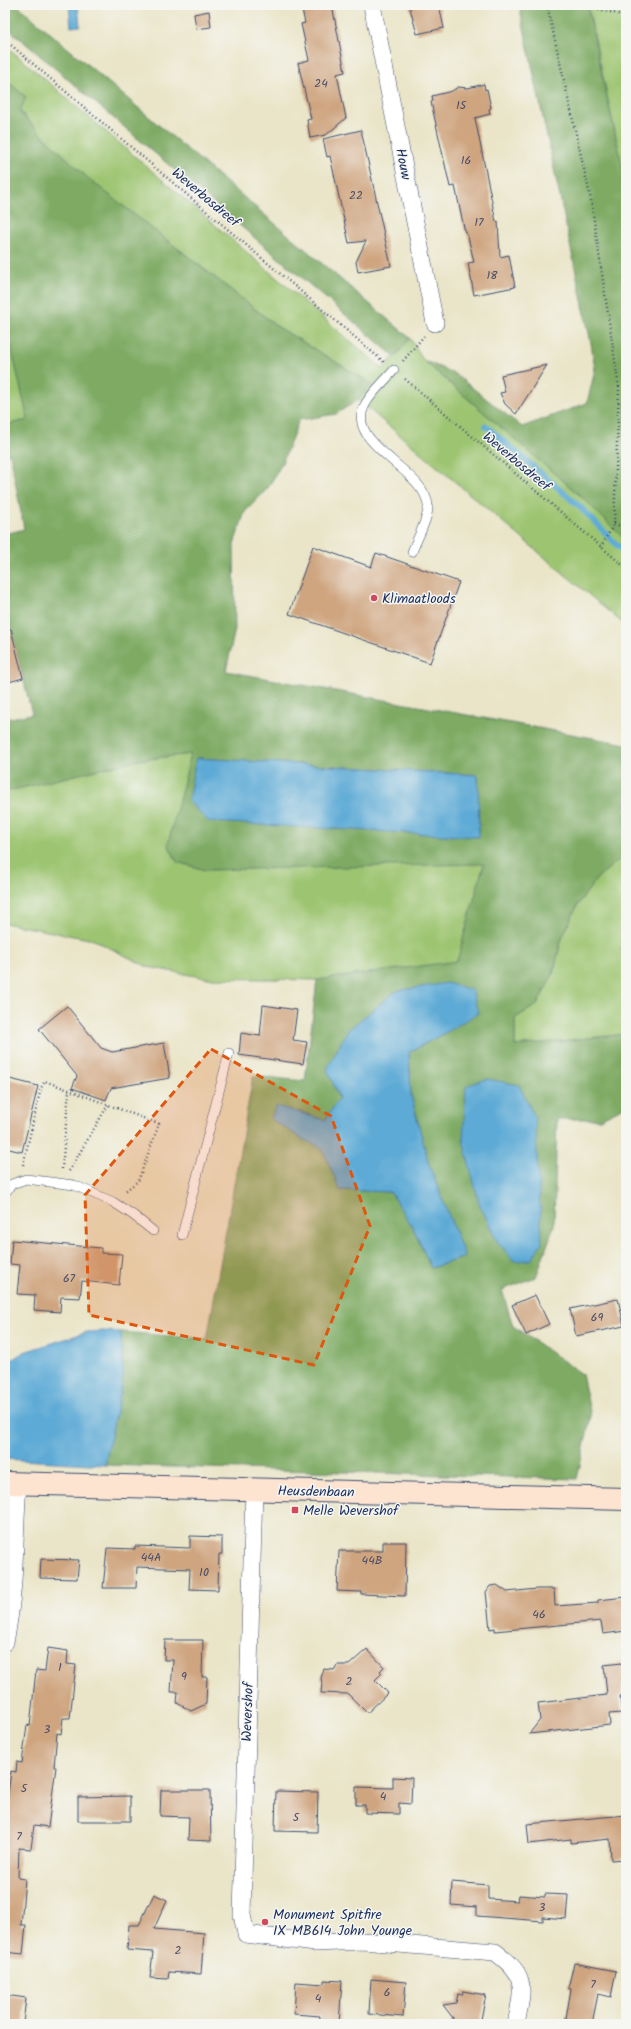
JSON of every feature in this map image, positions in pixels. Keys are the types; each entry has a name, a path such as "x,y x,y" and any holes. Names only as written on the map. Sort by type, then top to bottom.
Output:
{"main road":[{"name":"Heusdenbaan","path":"11,1483 626,1499"}],"street":[{"name":"Houw","path":"372,5 435,323"},
{"path":"5,1642 10,1620 16,1551 11,1483"},
{"name":"Wevershof","path":"254,1490 242,1915 246,1934 315,1943 362,1941 495,1952 511,1963 518,1974 522,1994 516,2024"}],"lane":[{"path":"394,370 366,403 362,412 362,424 367,435 418,485 426,495 428,507 412,552"},
{"path":"182,1235 229,1053"},
{"path":"5,1193 12,1184 26,1179 74,1185 112,1202 133,1214 153,1231"}],"path":[{"path":"547,5 591,200 620,388 614,524 601,547"},
{"path":"583,5 626,16"},
{"name":"Weverbosdreef","path":"5,40 626,568"},
{"path":"394,370 435,323"},
{"path":"614,524 626,527"},
{"path":"20,1181 43,1084 45,1081 159,1124 138,1181 112,1202"},
{"path":"61,1184 69,1090"},
{"path":"61,1184 108,1105"}],"highlighted area":[{"path":"211,1049 331,1116 370,1226 314,1365 89,1315 85,1195"}],"green space":[{"path":"5,5 17,5 410,338 395,357 5,26"},
{"path":"519,5 587,5 626,184 626,541 584,499 423,360 455,374 522,427 587,403 595,370 591,343"},
{"path":"587,5 626,5 626,184 588,6"},
{"path":"5,45 383,369 410,338 423,360 584,499 626,541 626,626 358,400 372,384 278,327 89,179 40,133 20,111 25,97 5,79"},
{"path":"5,79 26,97 20,112 89,179 278,327 372,384 358,400 336,414 299,420 282,463 268,488 245,512 234,544 235,629 226,671 626,744 626,854 597,878 577,906 562,938 553,974 537,1005 515,1018 515,1046 626,1034 626,1106 600,1119 557,1119 554,1226 536,1277 502,1290 513,1326 582,1374 591,1416 577,1479 105,1465 123,1378 121,1332 207,1339 253,1076 305,1081 317,980 457,961 484,864 205,870 177,862 168,844 191,754 138,760 5,792 5,719 32,714 5,605 5,534 24,529 10,454 5,454 5,425 28,420 5,320","holes":["197,758 478,775 479,837 188,801","419,988 445,1033 409,1052 411,1095 429,1165 465,1257 431,1268 414,1230 390,1192 340,1190 322,1148 298,1111 325,1120 339,1099 328,1069 396,991"]},
{"path":"5,320 28,420 5,425"},
{"path":"191,754 168,844 177,862 205,870 484,863 457,962 317,980 206,978 148,967 94,940 5,923 6,791 138,760"},
{"path":"626,854 626,942 620,949 626,959 626,1034 515,1046 515,1018 537,1005 553,974 562,938 577,906 597,878"}],"water":[{"path":"69,5 78,5 80,26 71,27"},
{"path":"196,758 478,775 479,837 209,822 188,801"},
{"path":"447,983 472,990 478,1013 409,1052 411,1095 429,1165 465,1257 431,1268 414,1230 390,1192 340,1190 322,1148 304,1140 271,1119 276,1106 325,1120 339,1098 327,1069 348,1030 396,991"},
{"path":"487,1079 519,1085 535,1118 542,1243 531,1260 514,1261 497,1241 479,1203 463,1140 466,1086"},
{"path":"87,1332 121,1332 123,1378 105,1465 5,1459 5,1364 24,1352"}],"building":[{"path":"301,5 332,5 345,72 337,74 346,118 326,135 310,138 307,120 311,119 298,63 309,60 301,24 305,23"},
{"path":"409,5 439,5 444,28 417,34"},
{"path":"209,11 211,27 196,29 194,14"},
{"path":"484,84 485,90 487,89 491,108 489,109 490,114 475,118 496,222 498,221 500,257 509,255 515,287 474,295 468,263 474,262 468,237 464,228 455,186 450,187 431,102 433,101 432,96 452,91 458,87 468,88"},
{"path":"361,130 391,266 358,272 356,262 366,241 349,243 330,156 327,157 323,139"},
{"path":"547,365 516,414 505,404 500,393 505,392 501,375"},
{"name":"Klimaatloods","path":"313,546 371,567 376,553 459,582 430,663 289,614"},
{"path":"11,629 23,678 5,683 5,630"},
{"path":"263,1005 297,1010 293,1040 307,1042 303,1064 239,1055 241,1033 260,1036"},
{"path":"67,1006 101,1048 112,1052 164,1043 170,1078 111,1088 106,1100 72,1088 77,1076 39,1029"},
{"path":"10,1079 38,1086 22,1152 5,1148 5,1098"},
{"path":"12,1240 101,1248 101,1253 122,1254 119,1285 82,1281 80,1298 61,1297 60,1312 34,1310 35,1295 17,1294 20,1265 10,1264"},
{"path":"535,1295 549,1324 526,1335 512,1305"},
{"path":"618,1299 624,1326 576,1336 570,1309"},
{"path":"190,1536 222,1537 222,1554 219,1554 218,1590 189,1589 190,1569 137,1567 136,1588 103,1588 107,1548 135,1549 135,1546 190,1548"},
{"path":"383,1542 406,1542 405,1596 361,1594 361,1592 337,1591 339,1551 383,1551"},
{"path":"41,1559 79,1560 77,1579 40,1578"},
{"path":"497,1585 507,1592 554,1589 555,1606 598,1603 598,1600 626,1597 626,1631 603,1634 601,1621 495,1631 495,1628 490,1629 486,1592 490,1586"},
{"path":"165,1640 203,1640 202,1677 207,1677 206,1704 191,1711 177,1703 178,1692 171,1692 173,1660 164,1660"},
{"path":"48,1648 68,1651 67,1664 76,1665 70,1718 63,1718 61,1734 57,1733 54,1767 56,1767 48,1827 34,1825 31,1849 19,1848 18,1878 25,1879 21,1925 26,1925 23,1954 5,1952 5,1818 11,1771 16,1772 17,1762 22,1763 27,1725 30,1726 36,1670 45,1671"},
{"path":"367,1649 384,1667 380,1671 382,1673 375,1680 388,1693 367,1713 348,1694 321,1693 321,1678 324,1669 334,1670 337,1665 349,1665"},
{"path":"622,1663 625,1684 622,1684 623,1695 620,1696 622,1713 609,1714 610,1725 529,1734 540,1720 538,1703 607,1695 604,1665"},
{"path":"393,1777 412,1778 411,1804 399,1803 399,1814 365,1813 365,1805 356,1805 356,1787 393,1788"},
{"path":"161,1790 210,1790 211,1841 188,1840 189,1817 160,1816"},
{"path":"276,1791 318,1792 317,1832 275,1831"},
{"path":"130,1796 130,1821 78,1821 78,1797"},
{"path":"626,1815 626,1859 611,1860 610,1839 571,1843 571,1839 529,1844 527,1824"},
{"path":"452,1882 488,1885 488,1899 518,1901 519,1895 545,1897 545,1894 568,1895 566,1919 543,1917 543,1921 477,1916 477,1907 451,1905"},
{"path":"154,1894 167,1900 154,1929 204,1933 201,1974 169,1972 168,1979 150,1978 153,1952 127,1950 129,1925 139,1925"},
{"path":"574,1963 616,1971 611,1997 598,1994 592,2024 565,2024 571,1989 568,1988"},
{"path":"371,1979 406,1982 403,2017 369,2014"},
{"path":"324,1980 342,1981 339,2024 319,2024 320,2016 294,2014 296,1982 324,1984"},
{"path":"463,1991 486,1995 480,2024 452,2024 453,2018 443,2005 456,2003 458,1994 462,1995"},
{"path":"5,1995 26,1998 23,2024 5,2024"}],"waterway":[{"path":"486,426 579,506 619,547 626,551"}],"place":[{"name":"Klimaatloods","path":"374,598"},
{"name":"Melle Wevershof","path":"295,1510"},
{"name":"Monument Spitfire IX MB614 John Younge","path":"265,1922"}]}
